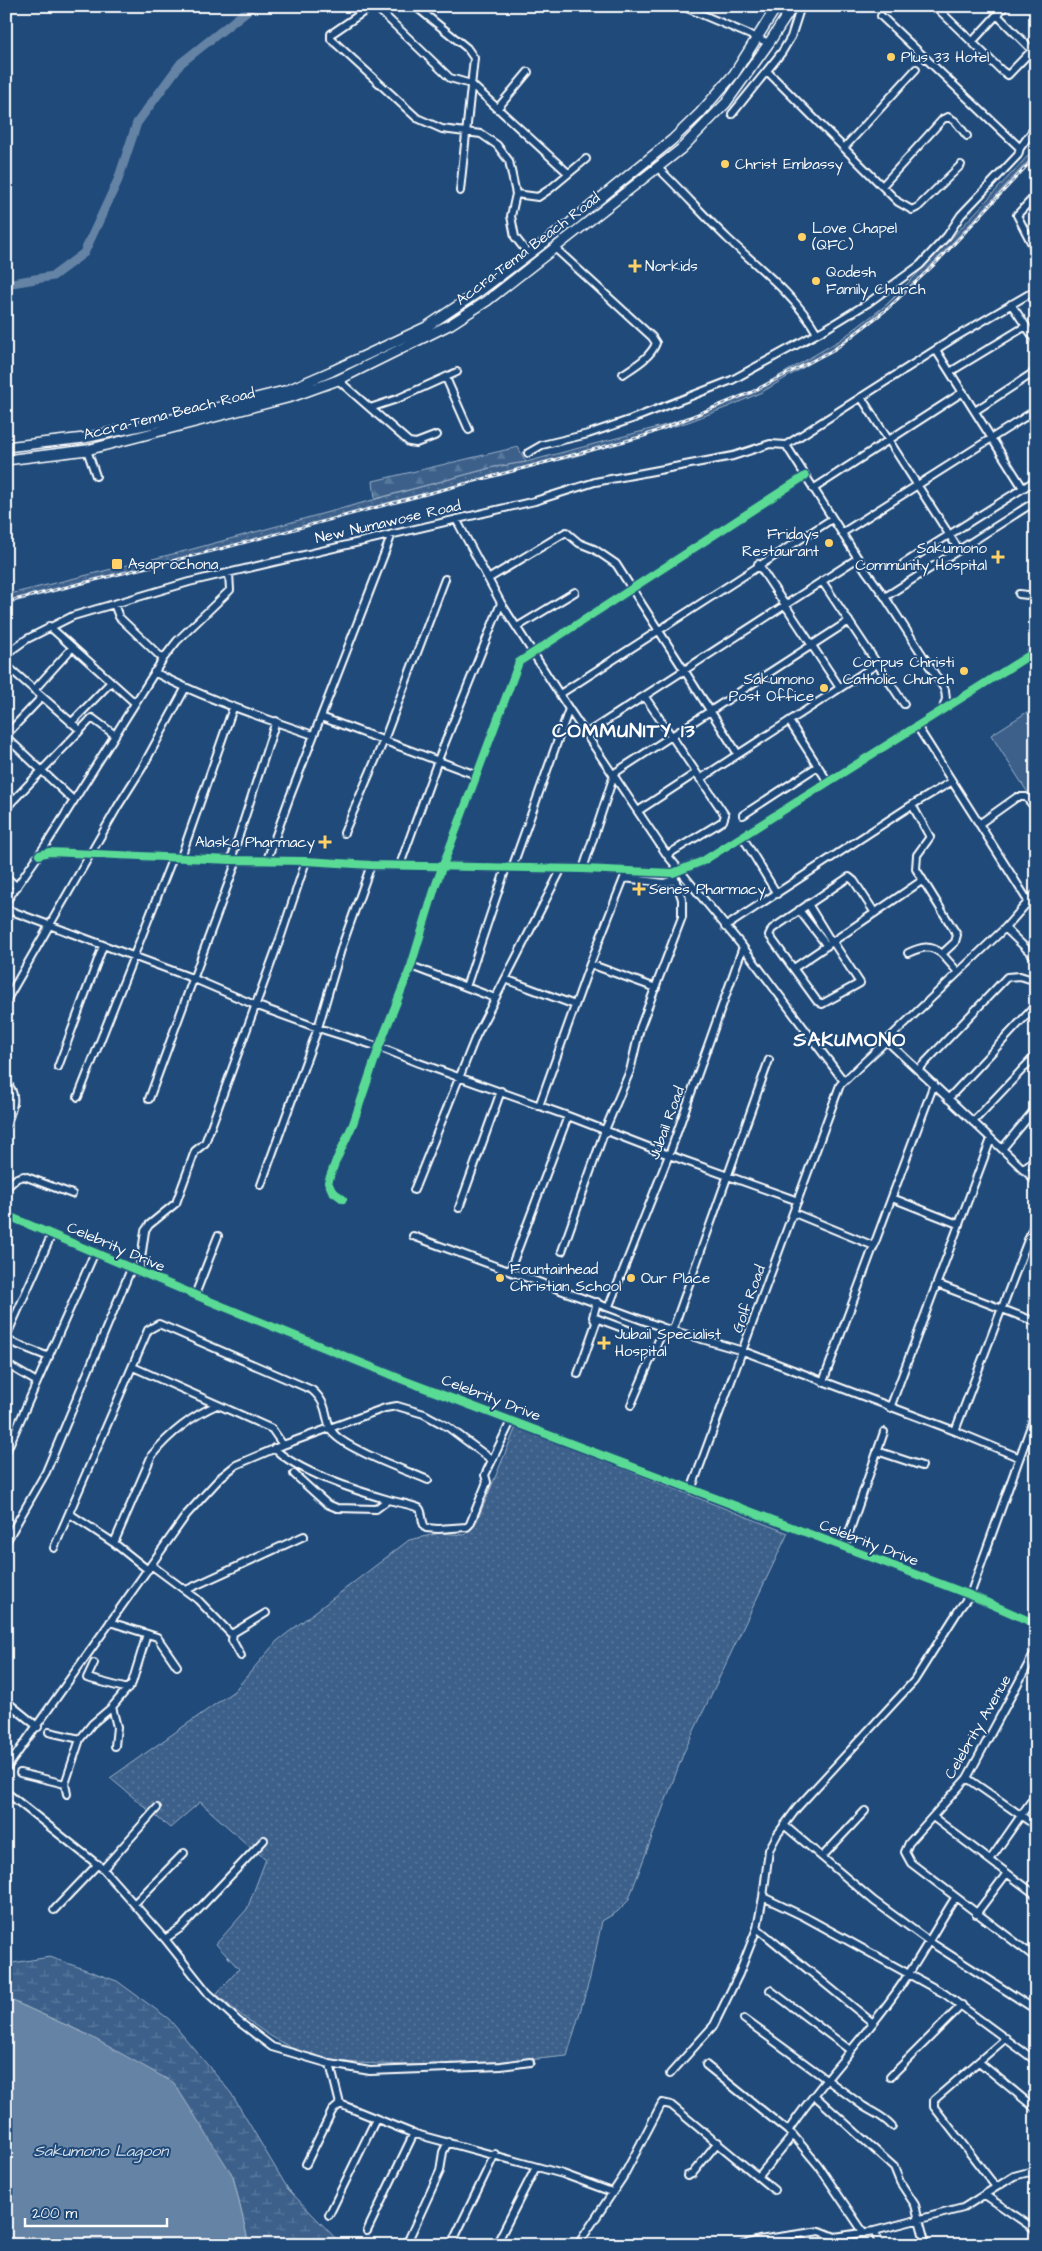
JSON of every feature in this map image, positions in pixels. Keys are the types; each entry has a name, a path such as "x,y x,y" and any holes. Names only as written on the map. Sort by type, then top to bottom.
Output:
{"main road":[{"name":"Accra-Tema Beach Road","path":"6,447 84,438 168,420 288,390 426,327 529,255 651,159 693,120 718,93 777,6"},
{"name":"Accra-Tema Beach Road","path":"6,460 88,450 291,398 338,380 451,324 486,301 555,248 658,168 699,132 726,103 793,6"},
{"path":"651,159 658,168"},
{"path":"84,438 88,450"}],"street":[{"path":"529,255 515,237 512,227 511,216 516,194 509,161 503,152 489,138 481,134 466,130 442,128 417,118 331,39 331,34 373,6 450,78 470,84 568,173"},
{"path":"415,6 467,48 474,58 460,191"},
{"path":"682,6 769,43"},
{"path":"732,114 791,38 801,6"},
{"path":"935,6 1002,72 1008,75 1034,48 997,15"},
{"path":"972,42 1005,6"},
{"path":"881,16 1020,148"},
{"path":"844,148 916,69"},
{"path":"767,71 898,202 912,210 961,165"},
{"path":"497,109 528,72"},
{"path":"883,185 944,119 948,117 952,119 967,136"},
{"path":"528,453 542,445 588,434 632,419 732,380 868,303 920,265 947,236 961,215 1018,155 1020,148 1036,126"},
{"path":"516,194 538,196 550,189 586,159"},
{"path":"658,168 695,207 784,292 817,333"},
{"path":"1036,195 1017,215 1036,252"},
{"path":"555,248 652,337 656,343 654,349 623,374"},
{"path":"943,708 946,699 945,690 786,445 936,350 1036,290"},
{"path":"1011,304 1036,341"},
{"path":"950,372 1026,326"},
{"path":"936,350 1023,488"},
{"path":"370,408 457,372"},
{"path":"974,411 1036,372"},
{"path":"446,378 469,430"},
{"path":"338,380 412,443 436,436"},
{"path":"813,489 963,392"},
{"path":"861,397 890,439 959,550"},
{"path":"842,532 1036,410"},
{"name":"New Numawose Road","path":"6,654 49,626 72,616 189,582 535,501 596,482 733,456 770,444 786,445"},
{"path":"88,450 96,476"},
{"path":"343,1200 332,1191 328,1182 353,1124 411,966 443,866 517,666 524,658 805,476"},
{"path":"903,564 1036,480"},
{"path":"885,597 1036,501"},
{"path":"560,694 758,564 832,518"},
{"path":"456,519 501,603 569,709 667,855 743,947 843,1080 1005,928 1036,893"},
{"path":"488,579 566,532 579,543 594,549 616,564 738,754"},
{"path":"267,860 313,735 392,534"},
{"path":"586,733 645,697 858,558"},
{"path":"758,564 840,688"},
{"path":"6,902 39,855 163,659 177,641 230,590 229,573"},
{"path":"344,833 384,740 444,579"},
{"path":"822,582 904,704"},
{"path":"517,627 575,592"},
{"path":"1019,594 1036,596"},
{"path":"400,865 438,760 501,603"},
{"path":"114,604 119,617 163,659"},
{"path":"583,869 614,775 848,621"},
{"path":"49,626 135,703"},
{"path":"34,690 72,648"},
{"path":"39,855 50,852 371,865 583,869 664,883 681,871 703,861 1033,653 1036,664"},
{"path":"700,779 877,664"},
{"path":"6,665 79,730"},
{"path":"154,672 185,689 233,708 313,735"},
{"path":"71,723 111,682"},
{"path":"6,1001 142,768 185,689"},
{"path":"645,697 723,811 724,818 667,855"},
{"path":"41,698 6,736 73,800"},
{"path":"181,857 233,708"},
{"path":"466,986 569,709"},
{"path":"84,710 115,735"},
{"path":"321,717 476,775"},
{"path":"6,808 92,718"},
{"path":"789,721 828,782"},
{"path":"148,1099 234,860 276,722"},
{"path":"917,726 1028,901"},
{"path":"743,815 818,766"},
{"path":"638,811 696,773"},
{"path":"725,927 912,805 951,782"},
{"path":"979,824 1017,796 1026,797 1036,809"},
{"path":"912,805 930,834 930,837 917,855 916,865 923,880 957,935 955,942 942,954"},
{"path":"742,836 777,894"},
{"path":"78,1097 173,857"},
{"path":"139,1272 145,1231 149,1225 176,1204 195,1151 205,1144 281,936 306,861"},
{"path":"260,1185 318,1028 342,946 371,865"},
{"path":"414,1190 458,1077 495,998 561,870"},
{"path":"625,875 674,877"},
{"path":"539,1106 590,964 625,875"},
{"path":"799,910 830,944 859,981 856,986 822,1004 817,1001 769,935 772,929 799,910 849,876 875,913"},
{"path":"6,877 17,887"},
{"path":"562,1251 605,1130 630,1071 636,1040 682,917 682,899 674,877"},
{"path":"794,968 923,880"},
{"path":"808,904 830,944"},
{"path":"6,909 192,978 255,1005 318,1028 380,1047 798,1201"},
{"path":"1005,928 1036,958"},
{"path":"58,1067 102,946"},
{"path":"908,953 928,946 936,949 958,972"},
{"name":"Jubail Road","path":"609,1306 669,1155 743,947"},
{"path":"590,964 656,988"},
{"path":"411,966 495,998"},
{"path":"918,1070 1007,978 1020,976 1036,981"},
{"path":"505,979 575,1005"},
{"path":"948,1099 1036,1005"},
{"path":"886,1040 1036,1181"},
{"path":"973,1122 1036,1055"},
{"path":"673,1329 726,1176 769,1060"},
{"name":"Golf Road","path":"691,1490 843,1080"},
{"path":"6,1082 13,1089 15,1097 6,1125"},
{"path":"824,1382 934,1084"},
{"path":"459,1208 501,1091"},
{"path":"1002,1149 1036,1108"},
{"path":"510,1270 568,1116"},
{"path":"890,1408 991,1139"},
{"path":"1023,1170 1036,1156"},
{"path":"6,1188 17,1178 24,1176 72,1194"},
{"path":"892,1198 958,1224"},
{"path":"794,1213 874,1246"},
{"name":"Celebrity Drive","path":"6,1215 131,1269 397,1378 844,1547 1036,1624"},
{"path":"955,1431 1036,1219"},
{"path":"49,1357 6,1339 52,1234"},
{"path":"195,1295 218,1236"},
{"path":"413,1236 609,1306 664,1328 673,1329 743,1351 955,1431 1018,1457"},
{"path":"6,1452 8,1443 49,1357 95,1252"},
{"path":"6,1542 46,1472 131,1269"},
{"path":"937,1284 1036,1322"},
{"path":"578,1374 596,1323 593,1317 597,1302"},
{"path":"593,1317 628,1330"},
{"path":"54,1548 148,1330 158,1324 312,1390 324,1404 330,1428 334,1434 347,1443 428,1480"},
{"path":"631,1405 664,1328"},
{"path":"6,1364 37,1382"},
{"path":"133,1367 272,1429 283,1445"},
{"path":"114,1543 152,1455 160,1445 200,1413 217,1405"},
{"path":"6,1769 38,1727 187,1514 221,1477 236,1466 274,1448 385,1408 397,1406 413,1409 448,1427 492,1460"},
{"path":"670,2074 714,2025 739,1974 756,1928 763,1897 769,1850 784,1825 797,1808 836,1768 914,1681 960,1608 970,1596 1018,1457 1036,1412"},
{"path":"274,1448 285,1458 324,1477 388,1500 419,1508 423,1525 426,1528 463,1528 470,1524 487,1482 485,1475 511,1421"},
{"path":"844,1547 884,1432"},
{"path":"877,1451 922,1466"},
{"path":"294,1474 327,1504 337,1508 376,1509 388,1500"},
{"path":"70,1514 149,1568 186,1590 226,1631 233,1633 266,1613"},
{"path":"186,1590 304,1536"},
{"path":"110,1622 160,1640 177,1666"},
{"path":"233,1633 232,1640 240,1656"},
{"path":"67,1794 65,1784 80,1740 92,1724 112,1707 128,1689 135,1676 147,1634"},
{"name":"Celebrity Avenue","path":"955,1898 911,1863 905,1855 906,1848 966,1778 1036,1650"},
{"path":"94,1663 88,1678 128,1689"},
{"path":"6,1701 38,1727"},
{"path":"112,1707 117,1727 114,1746"},
{"path":"49,1732 80,1740"},
{"path":"20,1773 65,1784"},
{"path":"966,1778 1036,1826"},
{"path":"6,1792 100,1866 166,1939 208,1993 238,2021 272,2046 330,2064 376,2071 500,2066 530,2062"},
{"path":"990,1860 1036,1794"},
{"path":"54,1910 157,1808"},
{"path":"822,1857 865,1811"},
{"path":"933,1817 1036,1896"},
{"path":"784,1825 874,1901 930,1942 1036,2010"},
{"path":"166,1939 182,1927 264,1840"},
{"path":"135,1903 184,1853"},
{"path":"976,1914 1007,1873"},
{"path":"763,1897 805,1917 909,1973 962,2005 1036,2061"},
{"path":"759,2176 791,2133 814,2095 873,2023 909,1973 930,1942 955,1898 1036,1958"},
{"path":"756,1928 873,2023"},
{"path":"770,1990 850,2050"},
{"path":"890,2078 962,2005"},
{"path":"744,2019 873,2113 882,2115 892,2126"},
{"path":"996,2187 934,2104 936,2097 1006,2038"},
{"path":"979,2062 1036,2109"},
{"path":"330,2064 340,2104"},
{"path":"706,2065 791,2133 818,2165 864,2233"},
{"path":"814,2095 894,2166 900,2182 915,2205 926,2245"},
{"path":"581,2240 630,2166 662,2103 671,2105 774,2190"},
{"path":"340,2104 376,2120 414,2133 563,2174 612,2192"},
{"path":"306,2164 332,2111 340,2104"},
{"path":"329,2215 376,2120"},
{"path":"367,2231 414,2133"},
{"path":"406,2245 440,2171 443,2152 448,2142"},
{"path":"687,2176 692,2174 718,2142"},
{"path":"451,2245 495,2154"},
{"path":"496,2245 536,2167"},
{"path":"835,2237 874,2231 963,2208 1021,2173 1029,2172 1036,2176"},
{"path":"984,2195 1036,2230"},
{"path":"742,2245 759,2240 820,2231 835,2237 844,2245"},
{"path":"874,2231 880,2245"}],"green space":[{"path":"1036,147 1036,153 910,288 907,286 857,332 821,357 762,392 688,422 576,456 398,500 243,543 6,604 6,595 189,550 494,467 526,462 666,425 743,396 840,340 886,305 935,256"},
{"path":"518,447 526,462 494,467 375,499 373,481"},
{"path":"1027,712 1036,726 1036,793 1030,796 991,735"},
{"path":"516,1427 788,1533 684,1752 628,1901 617,1912 602,1921 590,1978 567,2056 450,2065 403,2065 351,2062 313,2056 292,2048 268,2035 216,1994 239,1969 216,1944 247,1909 266,1859 200,1802 170,1828 110,1778 234,1691 277,1641 409,1540 440,1533 464,1535 477,1521"},
{"path":"50,1957 117,1981 169,2019 231,2093 288,2189 342,2245 249,2245 233,2176 86,2034 6,1998 6,1964"}],"water":[{"name":"Sakumono Lagoon","path":"6,1998 86,2034 174,2083 233,2176 249,2245 6,2245"}],"waterway":[{"path":"6,284 53,276 84,253 118,180 137,123 181,63 253,6"}],"railway":[{"path":"6,602 220,549 644,436 752,392 835,349 886,310 937,262 1036,156"}],"cycle path":[{"path":"343,1199 332,1191 328,1182 353,1124 379,1047 411,966 436,884 519,662 805,476"},
{"path":"39,855 49,852 371,865 583,869 673,873 703,861 1036,651"},
{"path":"6,1215 406,1381 970,1595 1036,1624"}],"place":[{"name":"Plus 33 Hotel","path":"891,57"},
{"name":"Christ Embassy","path":"725,164"},
{"name":"Love Chapel (QFC)","path":"802,237"},
{"name":"Norkids","path":"635,266"},
{"name":"Qodesh Family Church","path":"816,281"},
{"name":"Fridays Restaurant","path":"829,543"},
{"name":"Sakumono Community Hospital","path":"998,557"},
{"name":"Asaprochona","path":"117,564"},
{"name":"Corpus Christi Catholic Church","path":"964,671"},
{"name":"Sakumono Post Office","path":"824,688"},
{"name":"Alaska Pharmacy","path":"325,842"},
{"name":"Senes Pharmacy","path":"639,889"},
{"name":"Fountainhead Christian School","path":"500,1278"},
{"name":"Our Place","path":"631,1278"},
{"name":"Jubail Specialist Hospital","path":"604,1343"}],"district":[{"name":"COMMUNITY 13","path":"624,731"},
{"name":"SAKUMONO","path":"850,1040"}]}
